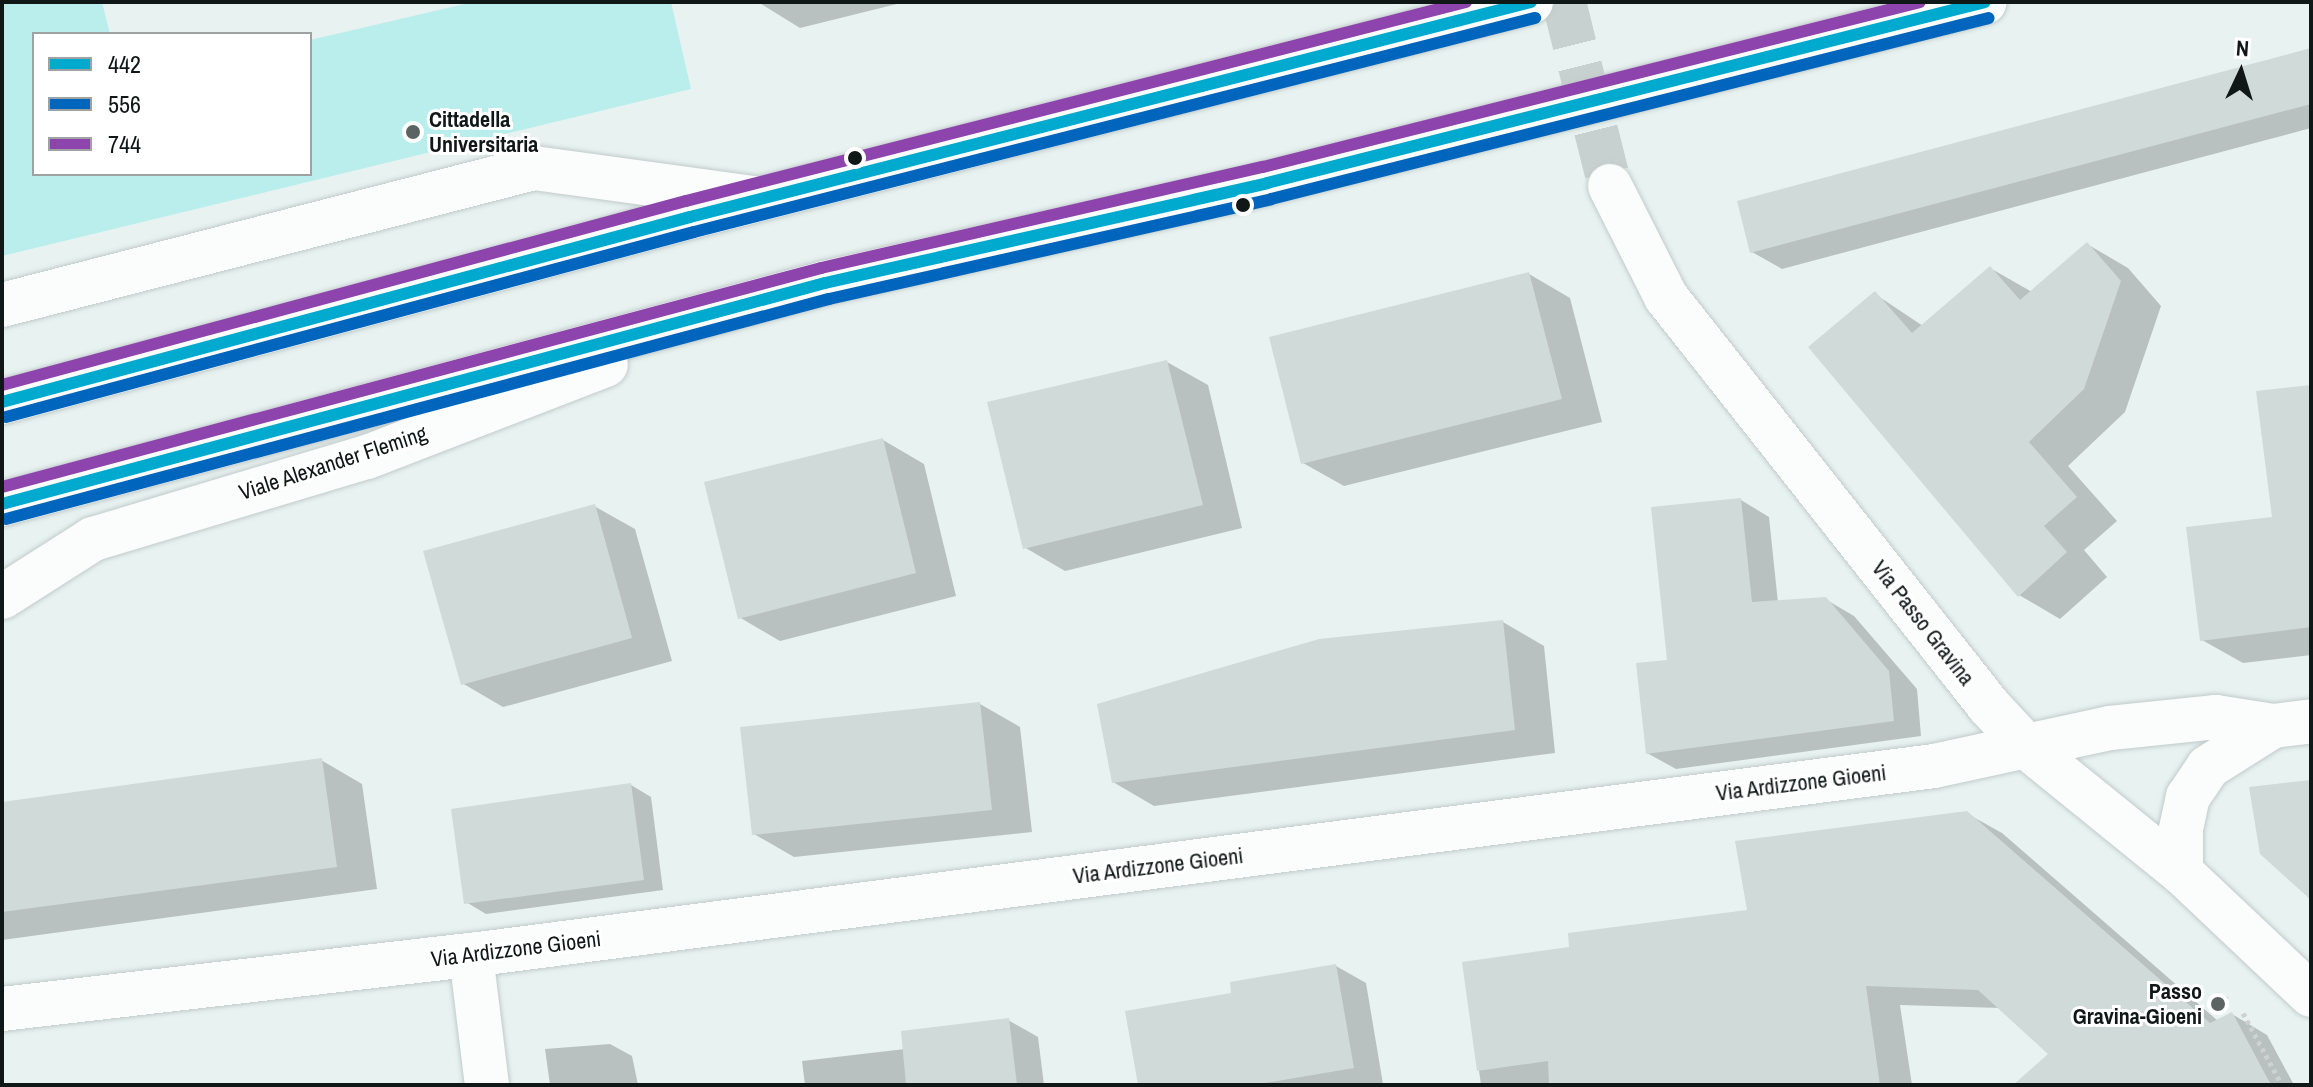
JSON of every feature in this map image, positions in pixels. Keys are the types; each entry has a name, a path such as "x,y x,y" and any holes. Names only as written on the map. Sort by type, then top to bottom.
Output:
{"main road":[{"path":"2,402 1434,14 1531,2"},
{"path":"2,504 806,288 1267,183 1985,2"},
{"path":"2,305 534,168 759,199"},
{"name":"Via Passo Gravina","path":"1610,186 1666,297 1989,706 2029,749 2181,872 2311,995"},
{"name":"Viale Alexander Fleming","path":"2,597 93,539 367,457 806,288"},
{"name":"Via Ardizzone Gioeni","path":"2,1009 471,955 1934,766 2029,749 2110,728 2216,717 2292,724"},
{"path":"2181,872 2181,829 2188,797 2208,767 2292,724"},
{"path":"471,955 487,1085"}],"path":[{"path":"2217,994 2239,1006 2282,1085"}],"shaded area":[{"name":"Cittadella Universitaria","path":"2,2 102,2 110,32 32,32 32,176 312,176 312,40 473,2 671,2 691,89 2,256"}],"building":[{"path":"2311,48 2311,104 1750,253 1737,201"},
{"path":"2087,242 2121,281 2084,389 2029,442 2077,497 2044,526 2067,552 2018,597 1808,347 1875,291 1912,333 1990,266 2020,300"},
{"path":"1529,272 1562,399 1301,464 1269,337"},
{"path":"1167,360 1203,505 1023,549 987,402"},
{"path":"2311,385 2311,627 2200,641 2186,527 2272,517 2256,391"},
{"path":"883,438 916,573 738,619 704,482"},
{"path":"1741,498 1752,602 1826,597 1889,671 1894,721 1646,754 1636,663 1667,660 1651,507"},
{"path":"595,504 632,638 461,685 423,551"},
{"path":"1503,620 1515,730 1112,783 1097,704 1319,639"},
{"path":"980,702 992,810 752,835 740,727"},
{"path":"322,758 337,867 2,912 2,802"},
{"path":"2311,780 2311,900 2260,854 2249,787"},
{"path":"631,783 644,880 464,904 451,809"},
{"path":"1967,811 2210,1023 2232,1012 2271,1085 2013,1085 2048,1054 1978,990 1866,986 1880,1085 1549,1085 1548,1061 1477,1071 1462,962 1569,947 1568,933 1747,910 1735,841"},
{"path":"1336,964 1354,1068 1253,1085 1138,1085 1125,1011 1231,993 1230,982"},
{"path":"1009,1018 1017,1085 906,1085 901,1031"}],"tunnel":[{"path":"1564,2 1610,186"}],"transit line":[{"name":"744","path":"2,385 686,201 1466,2"},
{"name":"442","path":"2,402 690,217 1531,2"},
{"name":"744","path":"2,487 821,268 1263,167 1920,2"},
{"name":"442","path":"2,504 825,283 1267,183 1985,2"},
{"name":"556","path":"6,417 694,232 1535,18"},
{"name":"556","path":"6,519 829,299 1271,199 1989,18"}],"place":[{"name":"Cittadella Universitaria","path":"413,132"},
{"name":"Passo Gravina-Gioeni","path":"2218,1004"}]}
